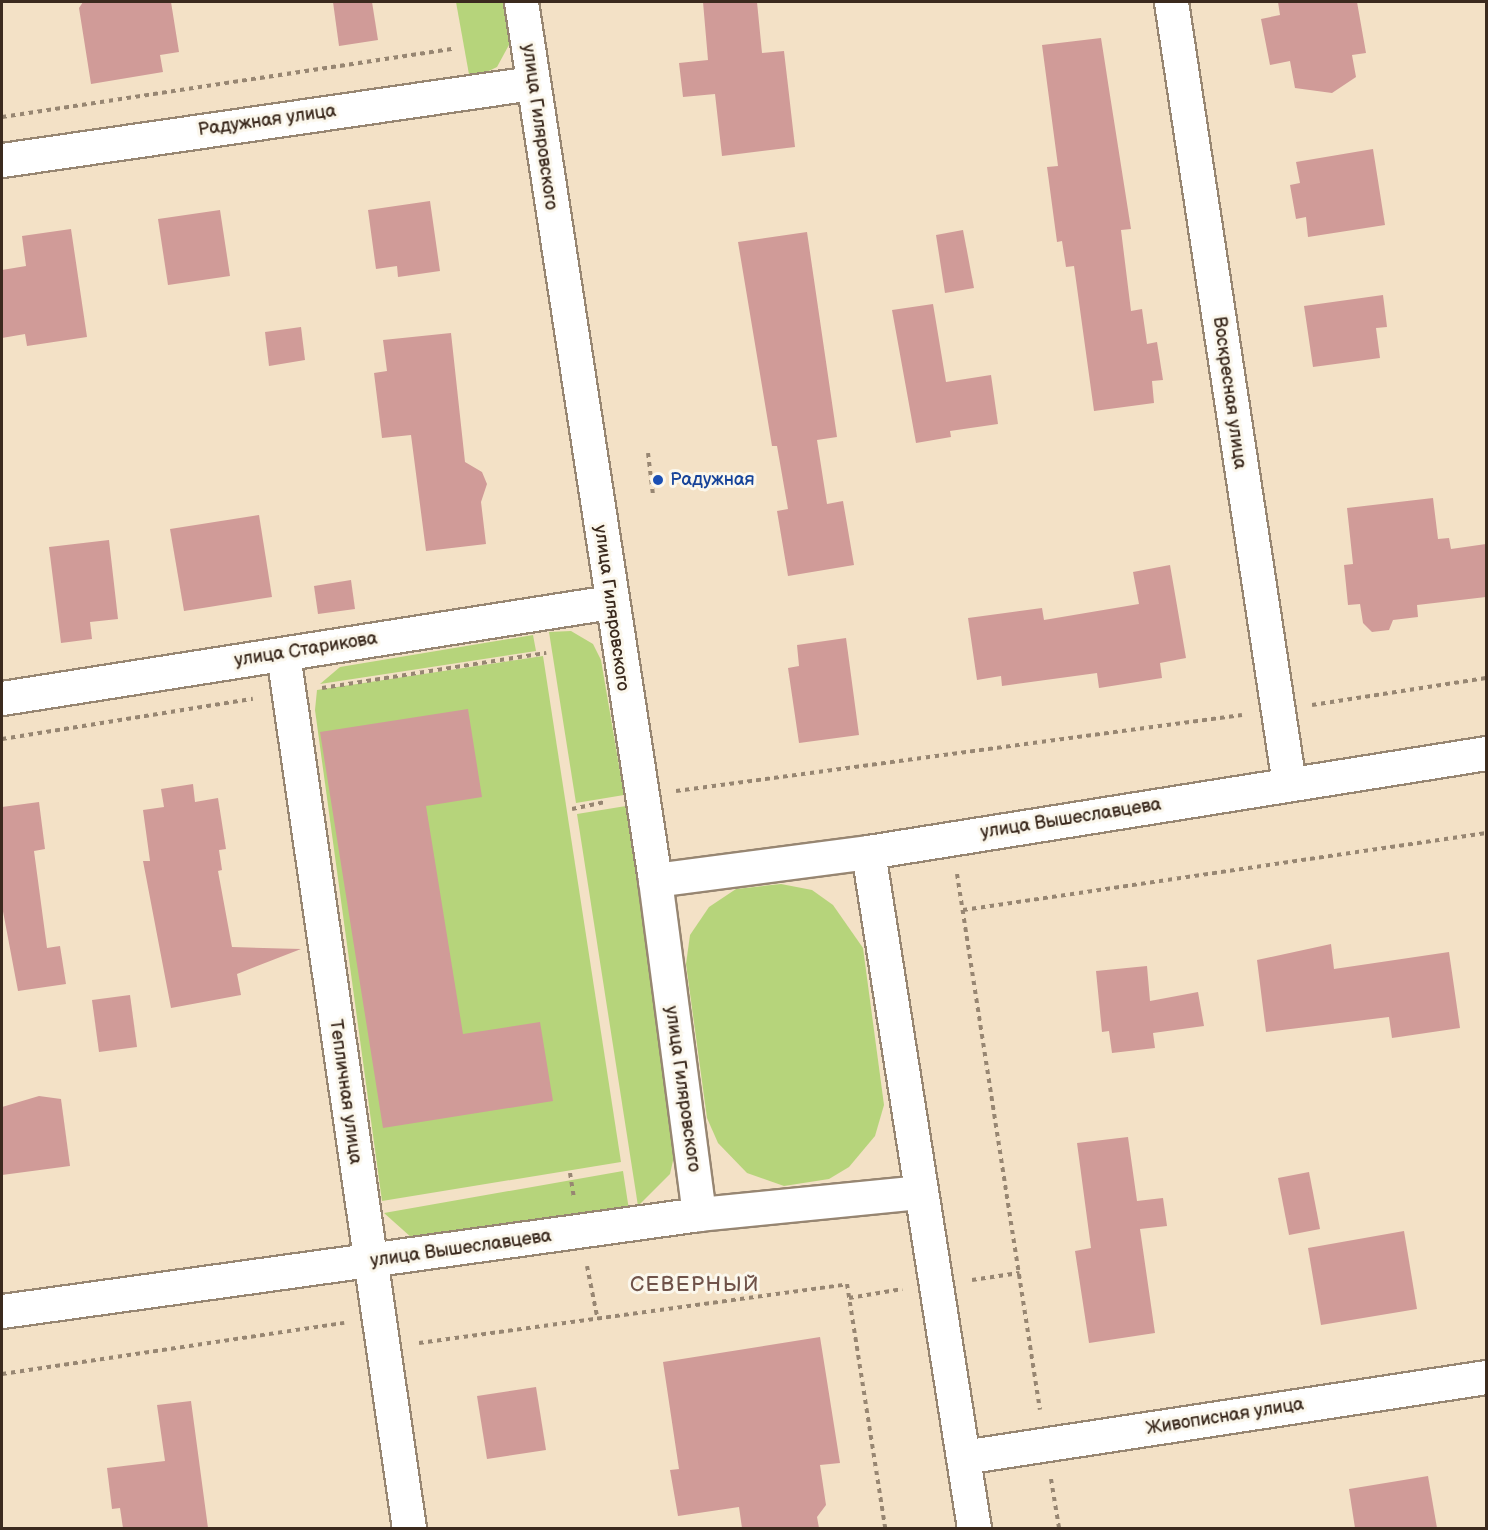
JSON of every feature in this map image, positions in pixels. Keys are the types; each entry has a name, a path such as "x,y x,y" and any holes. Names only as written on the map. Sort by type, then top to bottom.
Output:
{"street":[{"name":"улица Гиляровского","path":"521,2 639,796 655,880 699,1215"},
{"name":"Воскресная улица","path":"1171,2 1289,784"},
{"name":"Радужная улица","path":"2,160 532,83"},
{"name":"улица Старикова","path":"2,698 610,602"},
{"name":"Тепличная улица","path":"283,654 367,1263 378,1318 409,1528"},
{"name":"улица Вышеславцева","path":"655,880 868,852 1486,753"},
{"path":"868,852 974,1528"},
{"name":"улица Вышеславцева","path":"2,1311 367,1263 699,1215 920,1192"},
{"name":"Живописная улица","path":"963,1457 1486,1377"}],"path":[{"path":"2,117 453,49"},
{"path":"648,453 653,495"},
{"path":"2,739 546,653"},
{"path":"1366,697 1486,678"},
{"path":"572,809 639,796 1250,714"},
{"path":"963,910 1486,832"},
{"path":"952,838 1059,1528"},
{"path":"2,1374 378,1318 421,1344 847,1284 885,1528"}],"green space":[{"path":"456,2 503,2 508,28 510,43 497,67 470,80"},
{"path":"571,631 593,644 601,660 624,795 576,803 549,632"},
{"path":"533,635 536,651 320,684 340,667"},
{"path":"543,656 621,1162 382,1201 315,710 317,690"},
{"path":"626,806 677,1143 670,1174 638,1206 577,814"},
{"path":"781,884 812,890 833,905 863,948 884,1105 875,1136 849,1167 829,1179 784,1186 747,1173 718,1143 707,1118 686,964 690,935 709,907 736,889"},
{"path":"623,1171 629,1210 412,1238 384,1213"}],"building":[{"path":"83,2 171,2 179,52 160,55 163,72 91,84 79,8"},
{"path":"333,2 372,2 378,40 339,46"},
{"path":"703,2 757,2 762,53 784,51 795,147 722,156 715,94 683,97 679,63 708,60"},
{"path":"1278,2 1357,2 1366,53 1352,55 1356,77 1332,93 1295,88 1290,61 1270,65 1261,19 1280,15"},
{"path":"1101,38 1131,229 1121,230 1131,311 1142,309 1147,344 1157,342 1163,380 1152,381 1154,403 1094,411 1074,266 1066,267 1062,241 1057,242 1047,167 1058,166 1042,45"},
{"path":"1373,149 1385,225 1308,237 1306,217 1296,219 1290,185 1300,183 1296,162"},
{"path":"430,201 440,271 398,277 397,266 376,269 368,210"},
{"path":"220,210 230,276 168,285 158,219"},
{"path":"71,229 87,337 27,346 25,334 2,338 2,270 26,266 22,236"},
{"path":"963,230 974,288 945,293 936,235"},
{"path":"807,232 837,437 817,440 827,504 843,501 854,565 788,576 777,511 788,509 777,446 772,446 738,242"},
{"path":"1383,295 1387,327 1376,328 1380,358 1313,367 1304,306"},
{"path":"933,304 946,382 991,375 998,424 950,431 951,437 916,443 892,310"},
{"path":"301,327 305,360 269,366 265,332"},
{"path":"451,333 465,462 482,472 487,484 481,502 486,544 426,551 411,435 382,438 374,373 387,371 383,340"},
{"path":"1433,498 1438,539 1449,538 1451,549 1486,544 1486,597 1417,605 1418,617 1393,620 1389,630 1372,632 1363,623 1360,604 1348,605 1344,565 1353,564 1347,508"},
{"path":"259,515 272,597 184,611 170,529"},
{"path":"109,540 118,619 90,622 92,639 61,643 49,547"},
{"path":"1170,565 1186,658 1160,663 1162,678 1099,688 1097,673 1002,686 1001,676 977,680 968,618 1042,608 1044,620 1139,604 1133,572"},
{"path":"351,580 355,609 318,614 314,586"},
{"path":"846,638 859,735 799,743 788,668 799,666 797,645"},
{"path":"468,709 482,797 426,806 463,1034 540,1022 553,1101 383,1128 320,732"},
{"path":"193,784 195,802 218,798 226,849 219,850 222,870 218,871 232,947 301,949 237,974 241,995 171,1008 143,861 150,861 143,810 164,807 161,789"},
{"path":"39,802 45,849 34,851 47,948 60,946 66,984 18,991 2,906 2,807"},
{"path":"1331,944 1334,969 1449,952 1460,1028 1392,1038 1389,1017 1266,1032 1257,960"},
{"path":"1147,966 1150,1001 1198,992 1204,1026 1153,1033 1155,1048 1112,1053 1109,1031 1102,1032 1096,971"},
{"path":"130,995 137,1047 99,1052 92,1000"},
{"path":"39,1096 61,1099 70,1166 2,1175 2,1107"},
{"path":"1128,1137 1137,1201 1163,1198 1167,1226 1140,1229 1155,1333 1089,1343 1075,1251 1091,1248 1077,1143"},
{"path":"1309,1172 1320,1229 1289,1235 1278,1178"},
{"path":"1404,1231 1417,1309 1321,1325 1308,1248"},
{"path":"820,1337 840,1463 820,1465 826,1505 817,1517 819,1528 742,1528 739,1507 678,1516 670,1470 679,1469 663,1362"},
{"path":"536,1387 546,1450 487,1459 477,1396"},
{"path":"191,1401 208,1528 123,1528 120,1508 112,1509 107,1468 165,1461 157,1405"},
{"path":"1428,1476 1437,1528 1355,1528 1349,1489"}],"place":[{"name":"Радужная","path":"658,480"}],"district":[{"name":"СЕВЕРНЫЙ","path":"695,1285"}]}
